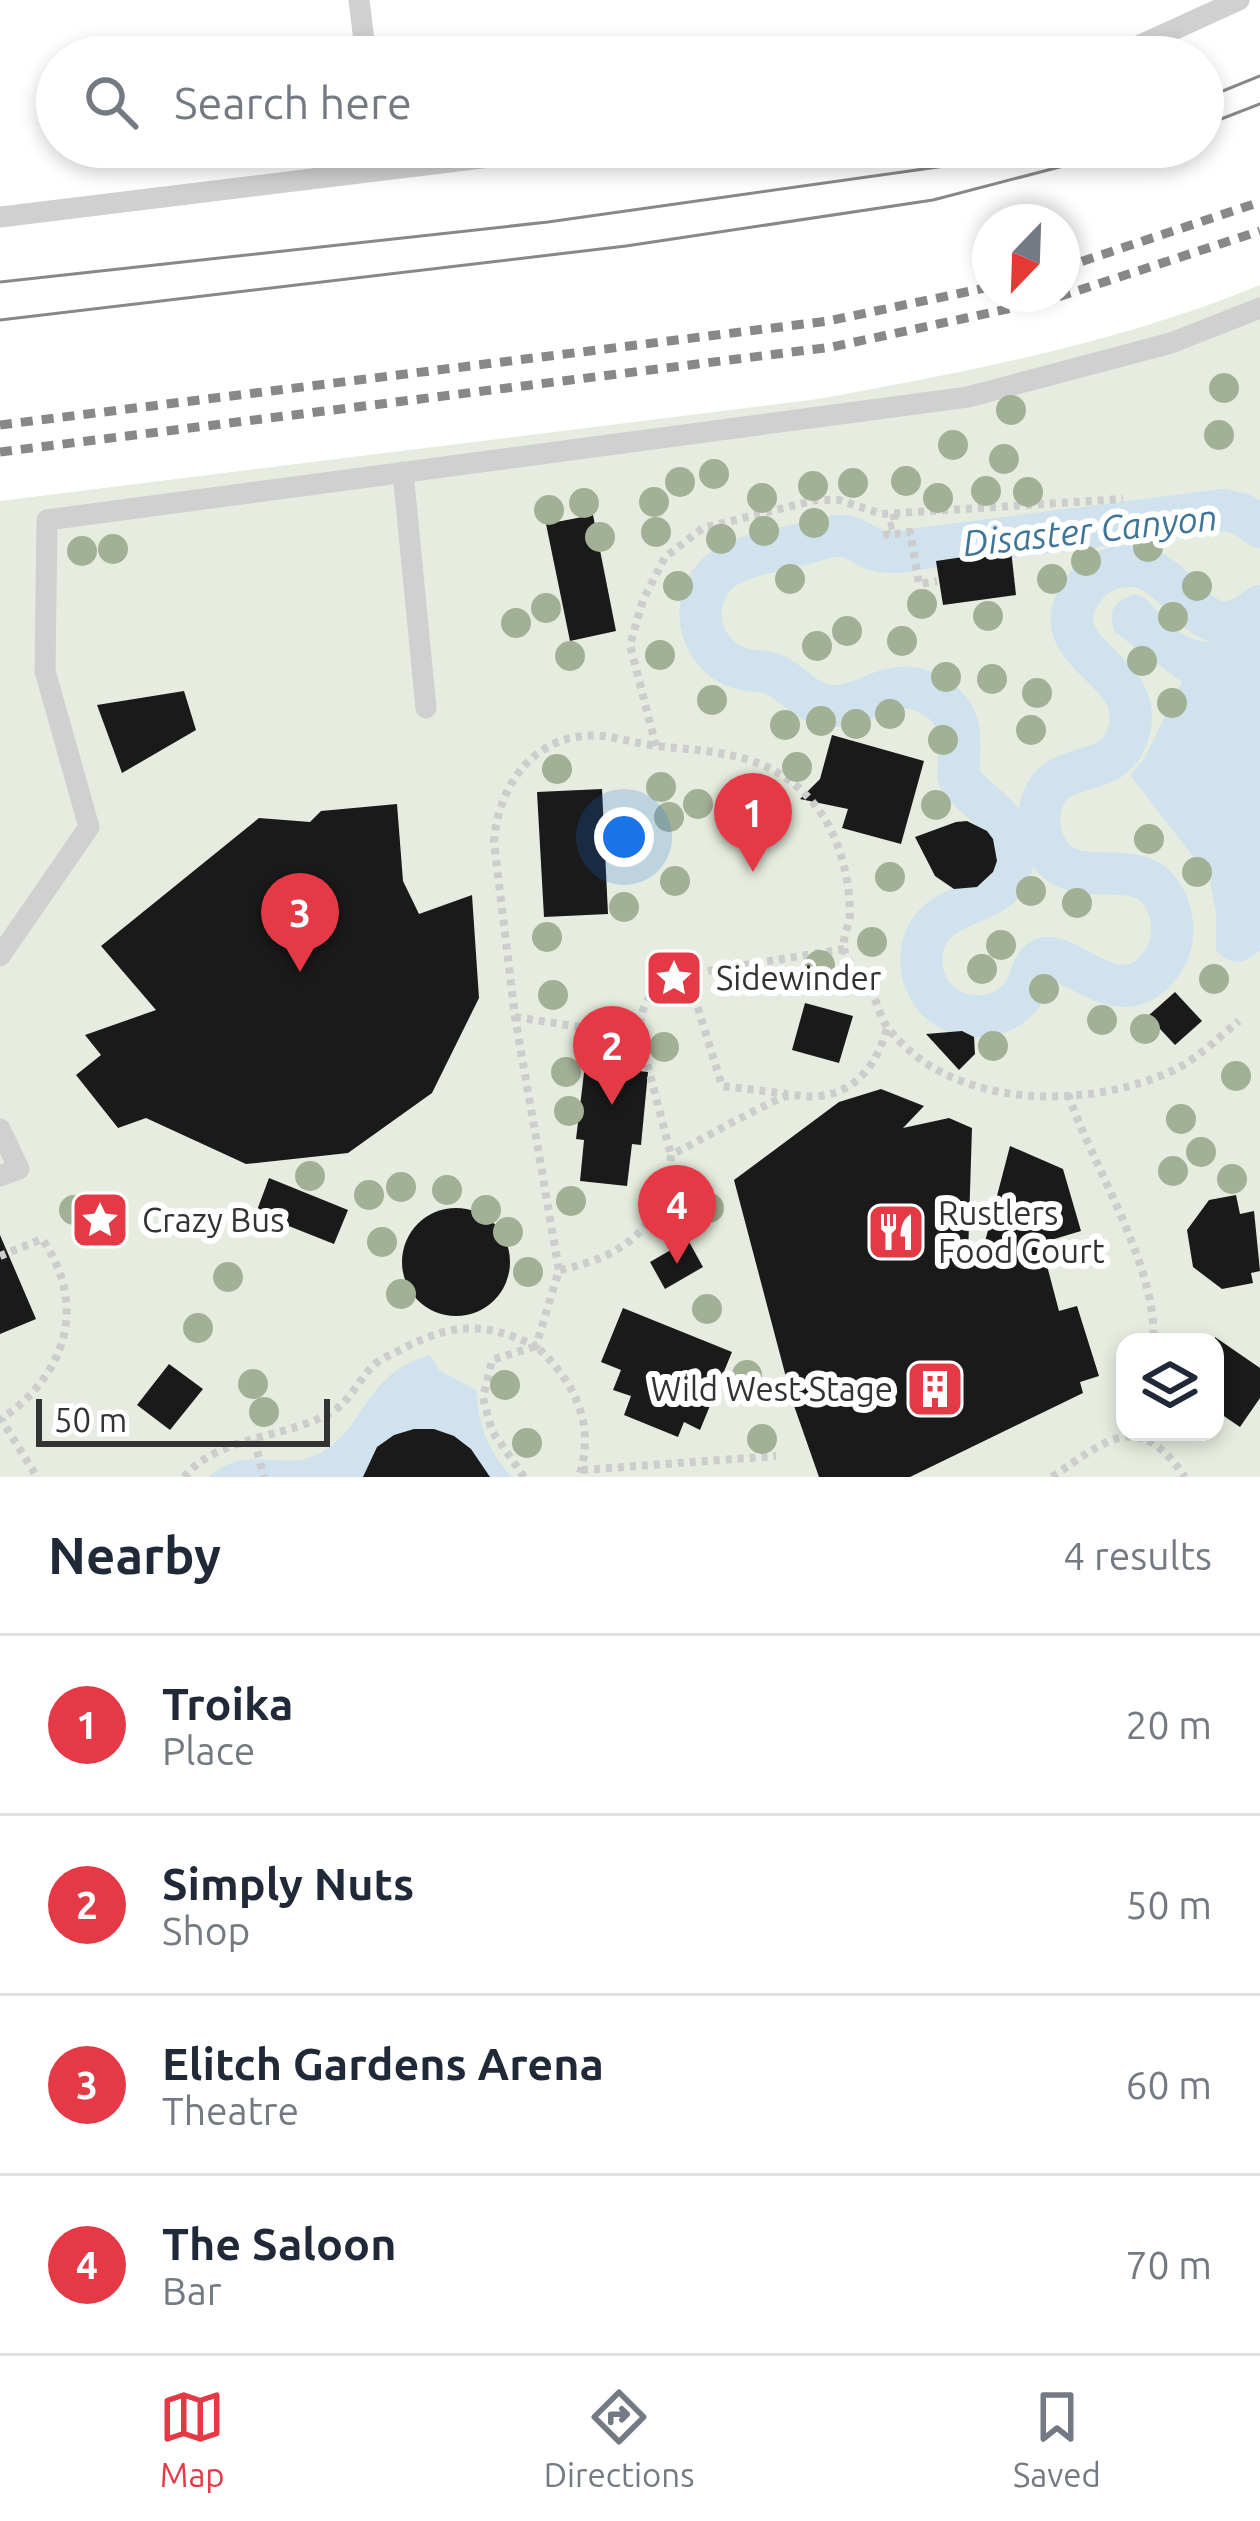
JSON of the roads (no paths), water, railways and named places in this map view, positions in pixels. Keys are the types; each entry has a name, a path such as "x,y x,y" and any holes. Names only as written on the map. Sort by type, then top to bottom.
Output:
{"lane":[{"path":"358,0 363,36"},
{"path":"1160,36 1239,0"},
{"path":"0,217 404,168"},
{"path":"0,956 89,827 45,671 46,520 968,397 1171,343 1260,308"},
{"path":"403,472 426,708"},
{"path":"0,1129 19,1169 0,1177"}],"water":[{"path":"1136,594 1181,633 1199,641 1239,638 1249,620 1260,613 1260,950 1243,961 1227,959 1216,950 1216,912 1209,877 1130,775 1144,759 1182,682 1115,632 1114,607"},
{"path":"430,1355 439,1370 477,1391 486,1437 512,1477 209,1477 237,1461 291,1461 318,1454 347,1431 391,1375"}],"waterway":[{"name":"Disaster Canyon","path":"918,549 1223,510 1242,514 1260,527"},
{"name":"Disaster Canyon","path":"909,551 878,550 839,536 736,562 705,590 702,627 724,660 775,675 818,703 848,704 910,688 939,700 954,716 959,735 958,776 1004,823 1012,844 1012,867 1004,883 942,918 929,931 922,951 923,973 932,994 951,1010 974,1016 1009,1007 1023,995 1041,960 1064,962 1114,985 1132,985 1150,976 1170,945 1170,912 1147,880 1063,866 1050,854 1041,834 1040,811 1048,790 1065,776 1110,759 1128,734 1131,711 1124,692 1073,629 1073,610 1085,587 1112,568 1144,568 1204,616 1220,622 1238,620 1260,606"}],"tram line":[{"path":"1224,91 1260,76"},
{"path":"1224,118 1260,104"},
{"path":"0,282 548,222 931,168"},
{"path":"0,320 626,246 933,200 1056,168"}],"railway":[{"path":"1080,262 1260,202"},
{"path":"0,452 832,347 1049,300 1260,231"},
{"path":"0,425 828,321 972,291"}],"place":[{"name":"Troika","path":"753,872"},
{"name":"Elitch Gardens Arena","path":"300,972"},
{"name":"Sidewinder","path":"674,978"},
{"name":"Simply Nuts","path":"612,1105"},
{"name":"Crazy Bus","path":"100,1220"},
{"name":"Rustlers Food Court","path":"896,1232"},
{"name":"The Saloon","path":"677,1264"},
{"name":"Wild West Stage","path":"935,1389"}]}
